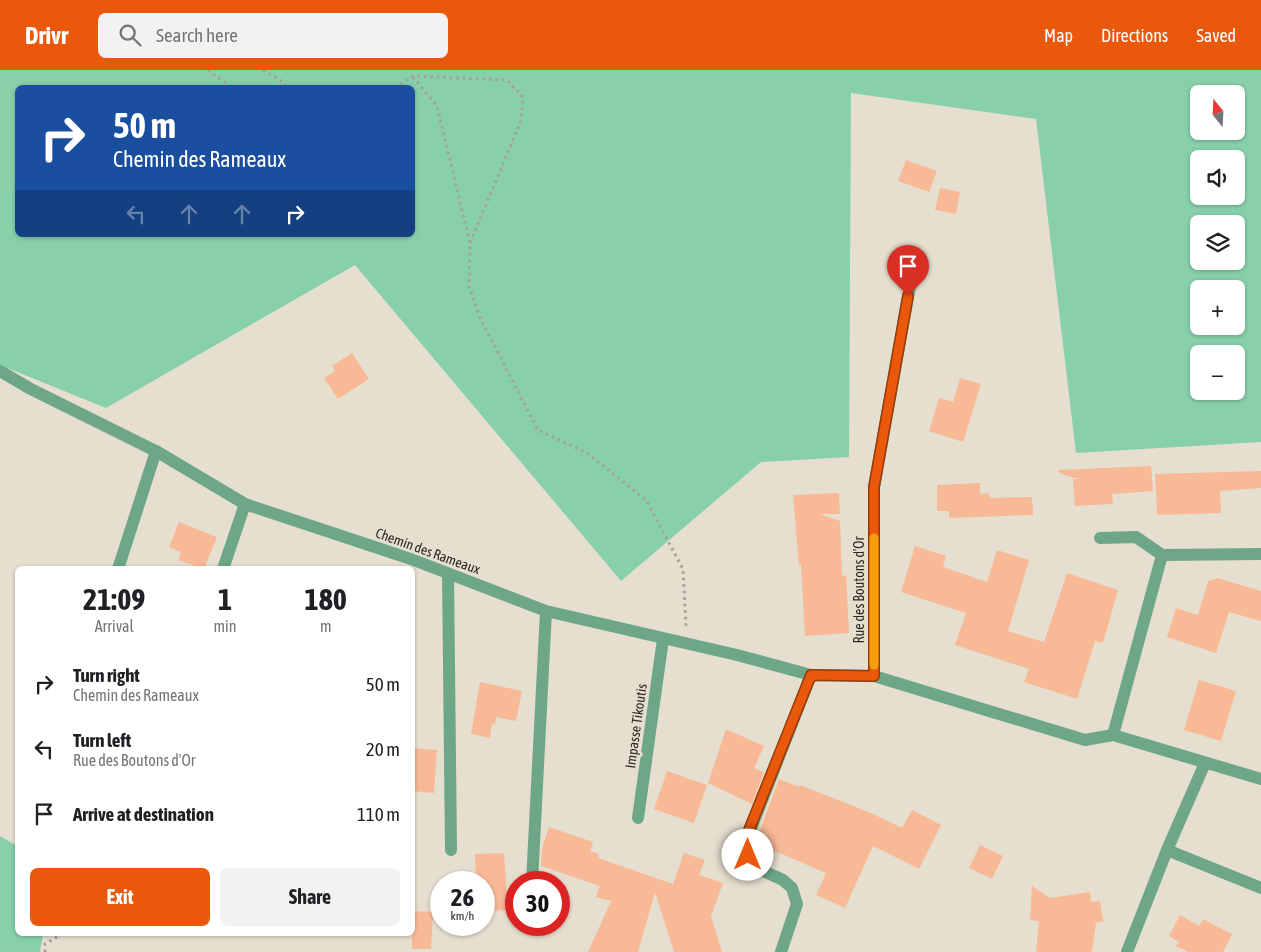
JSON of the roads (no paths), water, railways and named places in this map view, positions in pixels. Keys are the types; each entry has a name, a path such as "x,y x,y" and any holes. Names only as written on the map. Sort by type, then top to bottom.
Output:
{"street":[{"name":"Rue des Boutons d'Or","path":"874,676 874,487 915,258"},
{"name":"Chemin des Rameaux","path":"0,371 29,388 156,451 245,504 411,559 546,611 811,675 874,676"},
{"path":"119,566 156,451"},
{"path":"224,566 245,504"},
{"path":"1100,538 1136,537 1162,555 1261,554"},
{"path":"1113,735 1162,555"},
{"path":"448,573 451,850"},
{"path":"533,871 546,611"},
{"name":"Impasse Tikoutis","path":"638,818 663,639"},
{"path":"781,952 797,904 792,888 783,880 757,868 748,855 745,844 811,675"},
{"path":"874,676 1085,740 1113,735 1261,779"},
{"path":"1126,952 1167,850 1205,763"},
{"path":"1167,850 1261,888"}]}
